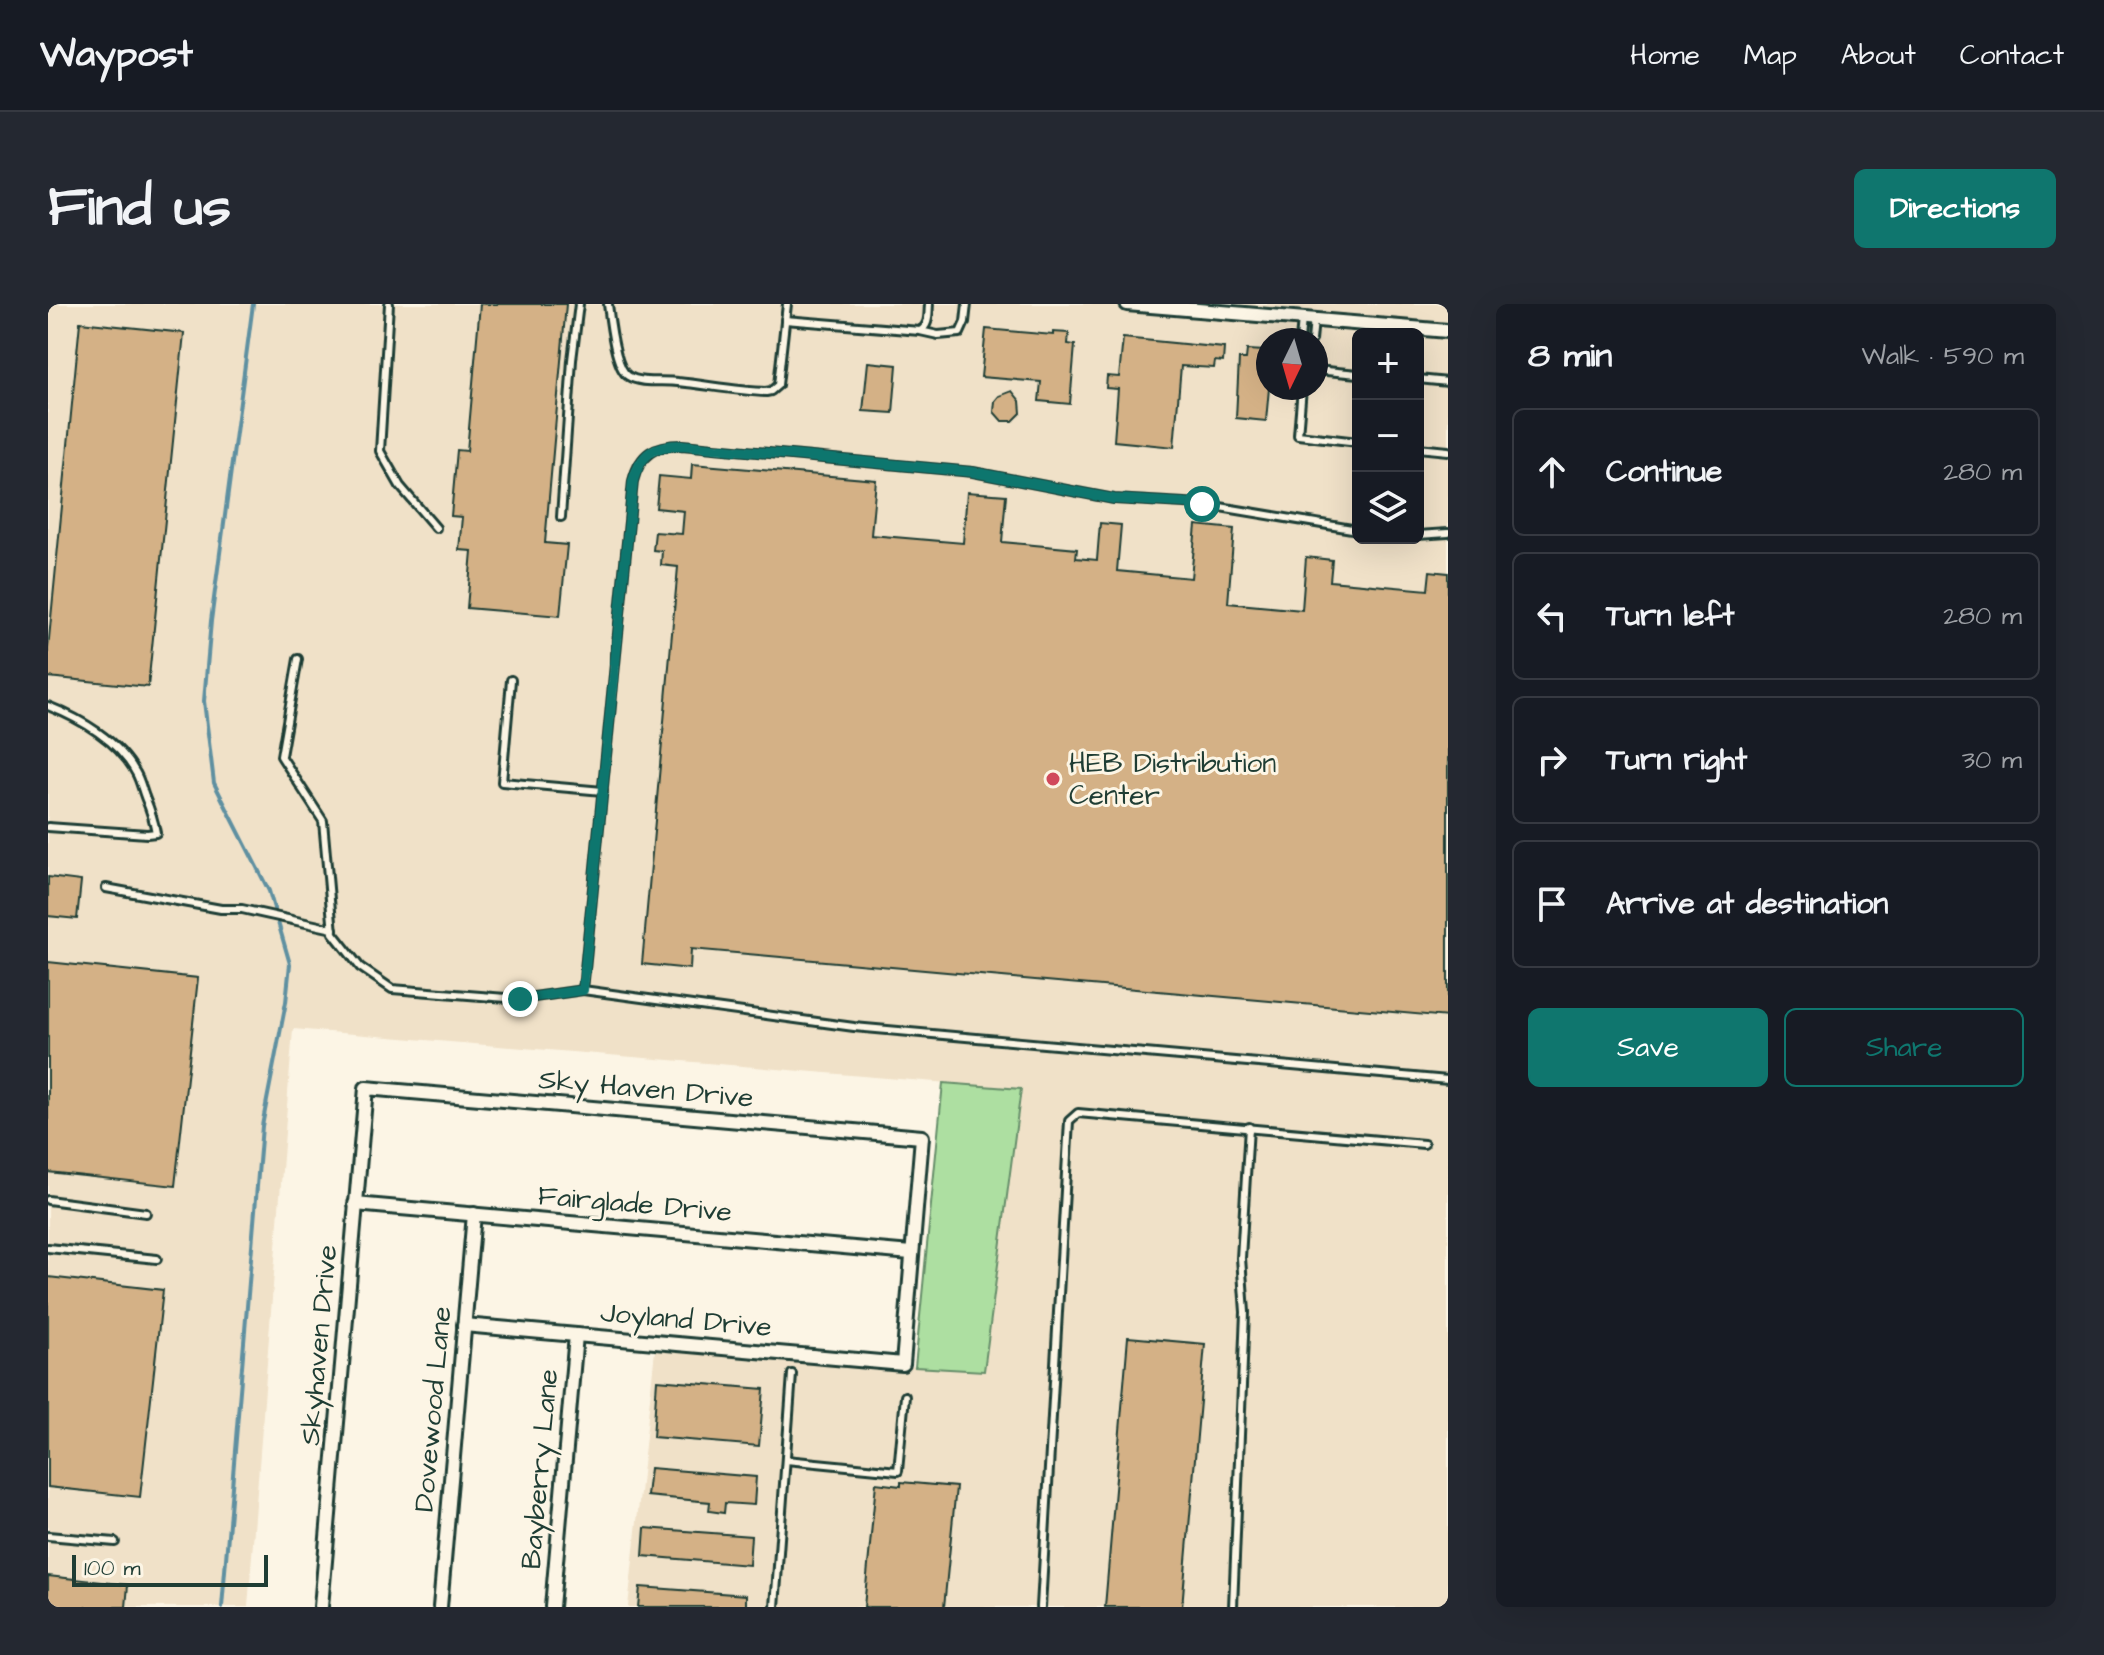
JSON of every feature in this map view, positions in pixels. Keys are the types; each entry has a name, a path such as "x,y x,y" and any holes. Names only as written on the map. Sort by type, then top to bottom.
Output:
{"street":[{"path":"1127,304 1205,307 1448,331"},
{"name":"Sky Haven Drive","path":"366,1088 922,1137 911,1253"},
{"name":"Skyhaven Drive","path":"321,1607 366,1088"},
{"name":"Fairglade Drive","path":"355,1204 911,1253"},
{"name":"Dovewood Lane","path":"440,1607 474,1214"},
{"name":"Joyland Drive","path":"464,1325 903,1364 911,1253"},
{"name":"Bayberry Lane","path":"552,1607 576,1335"}],"lane":[{"path":"389,304 380,451 400,486 436,528"},
{"path":"561,517 579,304"},
{"path":"608,304 617,354 627,376 755,392 771,391 778,385 787,304"},
{"path":"920,331 926,327 929,304"},
{"path":"785,320 938,335 960,333 967,304"},
{"path":"1305,328 1308,319"},
{"path":"1308,319 1310,328"},
{"path":"1328,371 1352,373"},
{"path":"1424,380 1448,382"},
{"path":"1301,400 1298,435 1352,441"},
{"path":"583,990 633,481 636,469 654,449 682,445 973,472 1114,499 1202,504 1352,529"},
{"path":"1424,449 1448,451"},
{"path":"1424,535 1448,533"},
{"path":"298,659 281,756 323,821 333,933 360,967 392,989 520,999 583,990 854,1027 1448,1080"},
{"path":"511,680 502,782 603,791"},
{"path":"48,706 75,717 102,735 126,759 137,773 156,833 48,827"},
{"path":"106,888 221,909 242,909 333,929"},
{"path":"1041,1607 1069,1121 1078,1113 1424,1144"},
{"path":"1233,1607 1245,1312 1241,1258 1249,1127"},
{"path":"48,1200 146,1213"},
{"path":"48,1248 157,1259"},
{"path":"775,1607 792,1374"},
{"path":"786,1460 898,1471 905,1396"},
{"path":"48,1536 115,1542"}],"shaded area":[{"path":"48,304 1448,304 1448,1607 628,1607 655,1350 984,1371 1021,1089 293,1029 248,1607 48,1607"}],"green space":[{"path":"943,1083 1021,1089 984,1371 915,1367"}],"building":[{"path":"480,304 566,304 545,543 567,545 560,616 467,608 472,551 459,550 462,517 451,516 457,450 467,451"},
{"path":"80,322 184,333 148,687 48,677 48,649"},
{"path":"986,329 1053,335 1053,332 1069,333 1068,344 1075,345 1070,404 1039,401 1041,382 981,377"},
{"path":"1123,338 1224,348 1223,362 1215,361 1214,368 1181,366 1174,447 1114,441 1118,389 1106,388 1107,376 1119,377"},
{"path":"1247,350 1256,350 1256,400 1268,400 1266,421 1236,418 1239,359 1246,359"},
{"path":"868,362 897,365 893,413 863,411"},
{"path":"1012,391 1020,401 1021,413 1013,421 1002,421 994,412 995,401"},
{"name":"HEB Distribution Center","path":"692,464 876,480 871,535 963,543 967,492 1006,495 1002,542 1077,549 1076,558 1097,560 1100,523 1121,525 1117,571 1191,578 1196,525 1234,529 1228,603 1302,610 1306,557 1332,560 1330,581 1428,590 1430,571 1448,573 1448,1017 691,949 690,969 642,964 678,567 661,565 662,551 653,550 655,532 682,534 684,511 656,508 659,476 691,479"},
{"path":"48,877 81,881 77,919 48,916"},
{"path":"48,962 198,978 175,1186 48,1172"},
{"path":"48,1277 163,1290 140,1497 48,1487"},
{"path":"1128,1337 1205,1344 1182,1607 1105,1607"},
{"path":"657,1380 764,1389 759,1446 653,1437"},
{"path":"650,1468 756,1477 754,1505 725,1503 724,1513 709,1511 710,1502 647,1496"},
{"path":"901,1482 956,1487 944,1607 864,1607 876,1483 901,1486"},
{"path":"645,1528 751,1536 749,1565 643,1556"},
{"path":"48,1576 128,1585 126,1607 48,1607"},
{"path":"640,1587 746,1595 746,1607 638,1607"}],"waterway":[{"path":"222,1607 262,1126 286,1002 290,964 269,891 214,783 204,701 211,621 253,304"}],"place":[{"name":"HEB Distribution Center","path":"1053,779"}],"route":[{"path":"520,999 583,990 633,481 636,469 654,449 682,445 973,472 1114,499 1202,504"}]}
